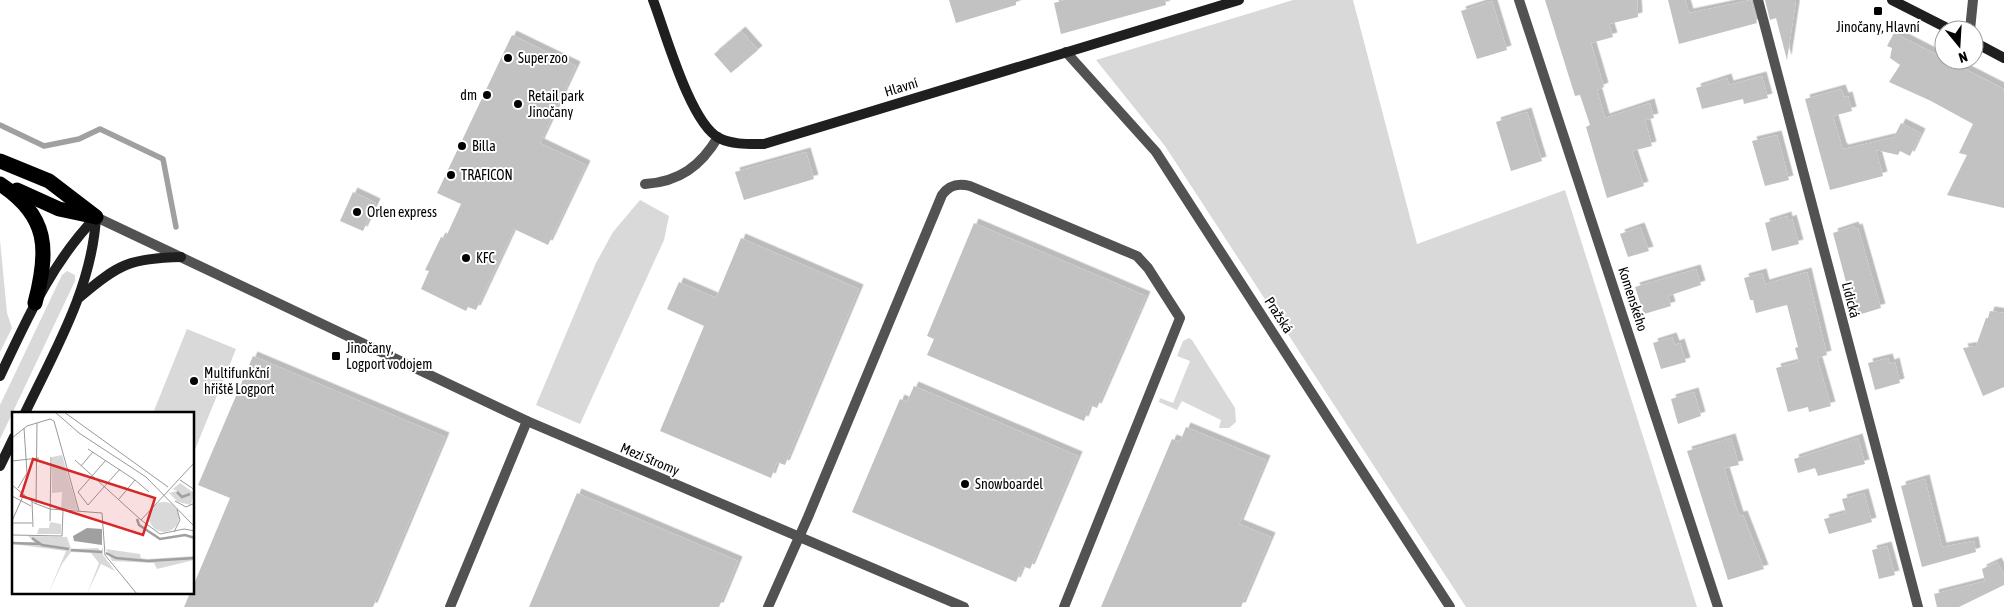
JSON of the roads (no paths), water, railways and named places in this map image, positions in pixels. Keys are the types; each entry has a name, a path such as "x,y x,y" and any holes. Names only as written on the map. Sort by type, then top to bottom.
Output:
{"highway":[{"path":"0,161 49,181 96,217"},
{"path":"0,183 59,209 96,217"},
{"path":"0,183 31,210 40,230 44,261 35,303"}],"street":[{"path":"645,184 661,183 680,177 699,163 718,137 706,127 691,103 653,0"},
{"name":"Hlavní","path":"718,137 739,144 764,144 1239,0"},
{"name":"Komenského","path":"1519,0 1718,607"},
{"name":"Lidická","path":"1758,0 1918,607"},
{"path":"1892,0 1934,21"},
{"path":"1971,20 1974,0"},
{"path":"1984,47 2004,58"},
{"name":"Pražská","path":"1066,52 1156,152 1450,607"},
{"path":"768,607 942,195 950,187 960,184 970,186 1137,256 1148,268 1180,318 1064,607"},
{"path":"25,412 80,298 95,242 96,217"},
{"path":"0,376 35,303 63,254 96,217"},
{"name":"Mezi Stromy","path":"96,217 329,329 527,421 964,607"},
{"path":"80,298 119,266 153,258 181,257"},
{"path":"450,607 527,421"},
{"path":"0,466 12,441"}],"waterway":[{"path":"0,125 44,146 79,139 100,129 163,159 176,227"}],"place":[{"name":"Jinočany, Hlavní","path":"1878,11"},
{"name":"Super zoo","path":"508,58"},
{"name":"dm","path":"487,95"},
{"name":"Retail park Jinočany","path":"518,104"},
{"name":"Billa","path":"462,146"},
{"name":"TRAFICON","path":"451,175"},
{"name":"Orlen express","path":"357,212"},
{"name":"KFC","path":"466,258"},
{"name":"Jinočany, Logport vodojem","path":"336,356"},
{"name":"Multifunkční hřiště Logport","path":"194,381"},
{"name":"Snowboardel","path":"965,484"}]}
